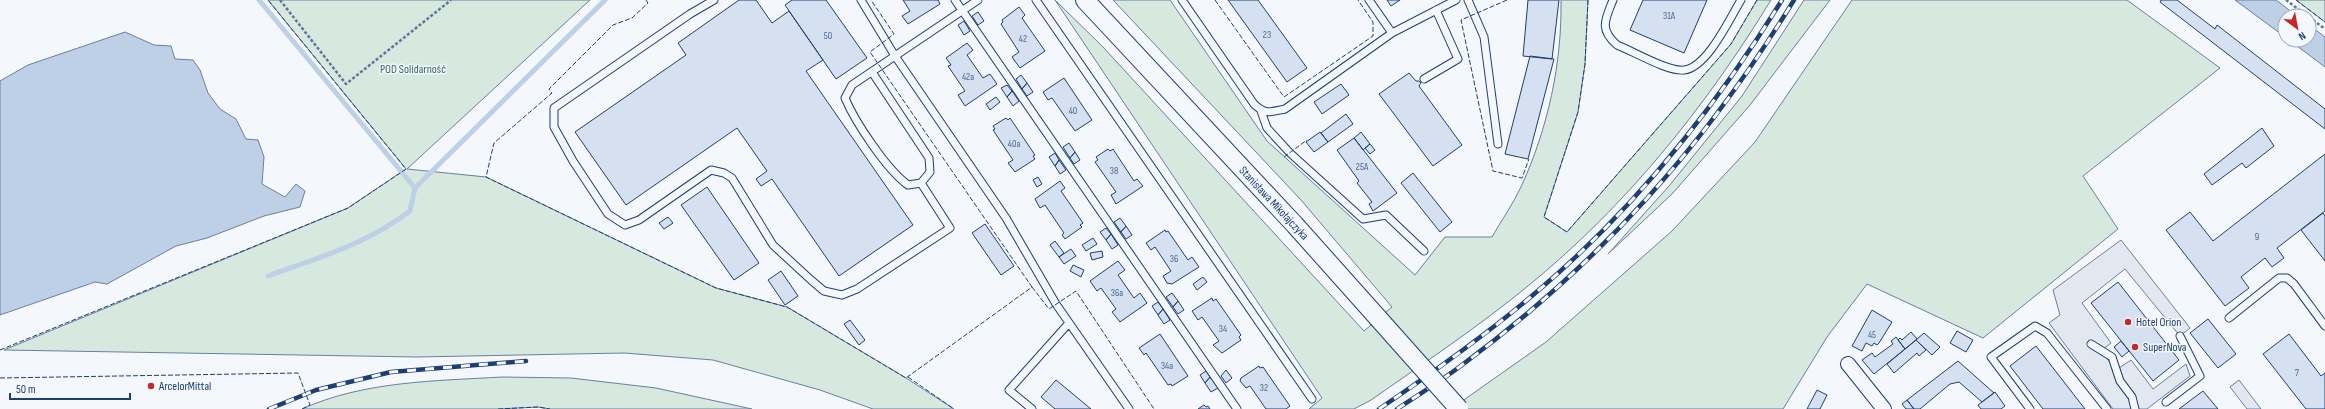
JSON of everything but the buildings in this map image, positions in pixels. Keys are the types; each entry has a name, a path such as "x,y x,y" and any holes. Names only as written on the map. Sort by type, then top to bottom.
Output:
{"street":[{"name":"Stanisława Mikołajczyka","path":"1085,0 1295,225 1459,409"},
{"path":"1848,364 1884,409"}],"lane":[{"path":"714,0 690,14 554,108 554,127 573,161 608,214 625,225 639,220 711,170 724,173 732,178 773,245 824,291 842,295 857,289 950,228 921,182"},
{"path":"860,0 895,56 1006,218 1069,323 1129,409"},
{"path":"955,0 1237,409"},
{"path":"872,72 929,158 930,172 921,182 908,184 896,176 850,111 845,98 852,85 978,0"},
{"path":"1036,0 1312,399"},
{"path":"1182,0 1261,111 1267,128 1290,153 1363,219 1386,214 1424,251"},
{"path":"1369,0 1392,33"},
{"path":"1261,111 1271,112 1285,109 1392,33 1456,0"},
{"path":"1468,0 1484,37 1498,144"},
{"path":"1613,0 1605,19 1607,34 1611,39 1618,45 1672,68 1684,70 1695,66 1713,47 1741,0"},
{"path":"1424,79 1458,59 1436,10"},
{"path":"2229,318 2279,278 2287,278 2294,284 2325,326"},
{"path":"1032,409 1009,390 1069,323"},
{"path":"2030,409 1991,357 2035,326 2047,333 2107,409"},
{"path":"2166,402 2200,376 2180,336"},
{"path":"2091,344 2112,357 2120,381 2132,397 2135,409"}],"path":[{"path":"280,0 346,84 451,0"},
{"path":"2286,0 2296,8"}],"green space":[{"name":"POD Solidarność","path":"268,0 590,0 407,169 486,177 716,288 787,307 906,378 954,409 873,409 820,390 713,360 624,353 417,357 4,350 348,208 406,169"},
{"path":"1055,0 1103,47 1364,331 1392,307 1301,200 1113,0 1170,0 1267,141 1415,275 1445,237 1492,237 1518,193 1531,165 1539,142 1552,95 1559,48 1561,0 1588,0 1585,64 1578,112 1544,217 1567,232 1731,44 1757,0 1771,0 1719,79 1662,154 1631,189 1564,255 1490,316 1371,400 1354,409 1309,409 1322,398"},
{"path":"1804,0 1830,0 1750,105 1672,194 1608,254 1669,186 1742,96"},
{"path":"1852,0 2127,0 2220,68 2083,176 2118,229 1983,338 1867,284 1827,337 1783,409 1451,409 1546,342 1672,231 1755,142"},
{"path":"2296,0 2325,0 2325,22 2317,16 2317,8 2307,8"},
{"path":"502,377 571,378 656,388 752,409 550,409 538,407 498,409 302,409 350,393 400,384"}],"shaded area":[{"path":"2121,240 2190,328 2180,336 2125,269 2082,303 2111,343 2101,351 2116,370 2131,360 2153,389 2186,364 2190,376 2147,409 2113,409 2049,323 2060,315 2053,290"},
{"path":"2239,380 2261,409 2247,409 2230,387"}],"water":[{"path":"2235,0 2276,0 2286,8 2277,8 2277,31"},
{"path":"2317,31 2325,37 2325,67 2300,48 2317,48"},
{"path":"125,32 154,45 171,46 175,59 193,60 200,70 208,93 220,109 236,119 246,139 258,140 264,157 262,184 285,197 296,184 305,191 300,207 264,216 207,238 176,246 107,284 95,282 0,315 0,81 28,65"}],"waterway":[{"path":"259,0 415,188"},
{"path":"268,276 342,249 376,233 410,211 415,188 605,0"}],"railway":[{"path":"1379,409 1441,366 1501,321 1540,289 1609,224 1672,154 1701,117 1729,79 1782,0"},
{"path":"1397,409 1454,371 1512,326 1560,285 1604,243 1646,199 1686,153 1724,105 1760,54 1794,0"},
{"path":"269,409 316,390 391,372 526,361"}],"fence":[{"path":"0,350 348,208 406,169 268,0"},
{"path":"646,0 648,3 632,18 613,25 549,89 552,93 494,143 486,177 716,288 787,307 906,378 1032,287 870,52 894,34 871,0"},
{"path":"1215,0 1284,97 1373,36 1373,22 1358,0"},
{"path":"1507,0 1461,20 1493,171 1522,178 1529,159"},
{"path":"1588,0 1585,64 1578,112 1544,217 1567,232 1731,44 1757,0"},
{"path":"2296,0 2325,22"},
{"path":"1284,157 1307,140"},
{"path":"1032,287 1049,309 1076,291 1154,409"},
{"path":"0,378 298,373 310,405 302,409"},
{"path":"908,377 954,409"},
{"path":"498,409 538,407 550,409"}],"place":[{"name":"Hotel Orion","path":"2128,322"},
{"name":"SuperNova","path":"2135,347"},
{"name":"ArcelorMittal","path":"151,386"}]}
